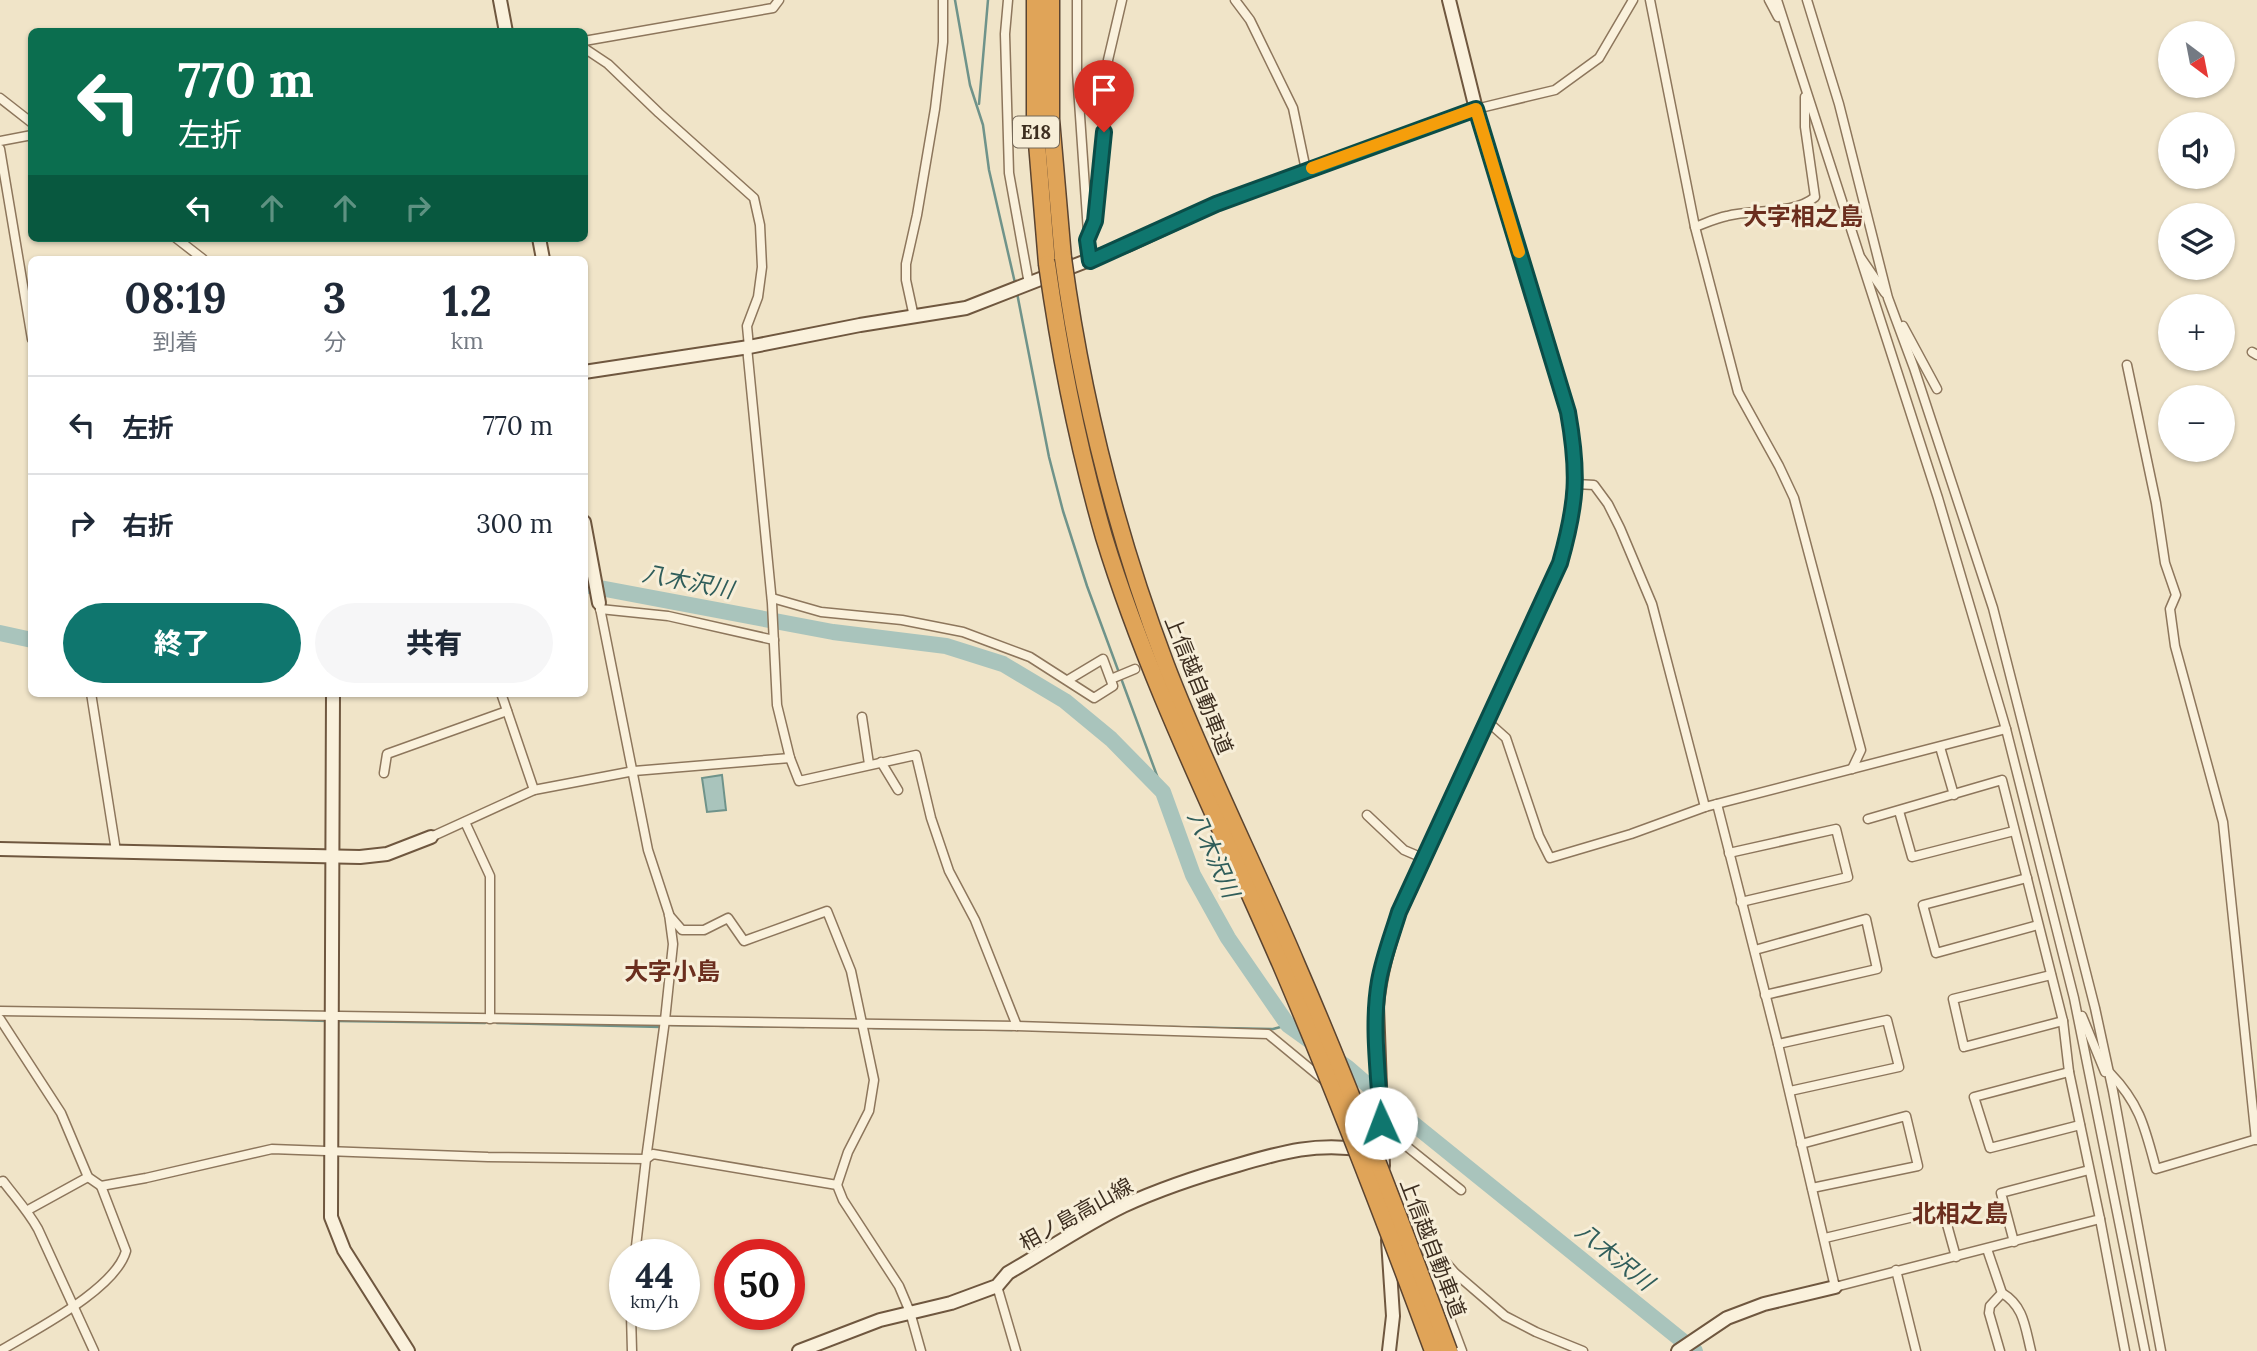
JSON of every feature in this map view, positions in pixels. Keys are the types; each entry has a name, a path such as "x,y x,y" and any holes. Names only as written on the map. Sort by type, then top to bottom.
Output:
{"highway":[{"name":"上信越自動車道","path":"1035,0 1035,119 1055,261 1096,443 1120,532 1150,622 1187,716 1322,1024 1449,1351"},
{"name":"上信越自動車道","path":"1051,0 1051,119 1061,356 1080,446 1105,537 1136,629 1173,722 1308,1030 1433,1351"}],"street":[{"path":"500,0 505,28"},
{"path":"588,40 773,8 779,0"},
{"path":"914,317 906,280 906,264 935,109 943,42 943,0"},
{"path":"1008,0 1005,33 1009,173 1026,285"},
{"path":"1077,0 1077,72 1090,261"},
{"path":"1087,240 1095,221 1108,60 1122,0"},
{"path":"1235,0 1250,20 1293,108 1306,170"},
{"path":"1389,1351 1393,1316 1377,1043 1379,982 1399,912 1560,563 1572,518 1576,484 1574,445 1568,412 1476,109 1449,0"},
{"path":"588,371 748,347 966,307 1090,261 1216,204 1306,170 1476,109 1555,90 1599,58 1633,0"},
{"path":"1650,0 1695,227 1738,392 1794,498 1861,750 1852,769"},
{"path":"1769,0 1786,32"},
{"path":"1777,0 1937,498 2006,729 2074,998 2145,1351"},
{"path":"1807,0 1839,104 1888,298 1914,368 1993,608 2056,847 2113,1091 2161,1351"},
{"path":"588,51 608,64 754,198 760,225 762,267 758,297 747,326 748,347 772,601 777,705 790,758 799,781 916,755 931,818 950,871 975,920 1017,1026"},
{"path":"1695,227 1728,215 1778,210 1815,197 1805,127 1805,87"},
{"path":"0,98 28,120"},
{"path":"0,141 28,136"},
{"path":"0,149 28,315"},
{"path":"181,242 199,256"},
{"path":"1856,249 1888,298 1937,389"},
{"path":"2109,1072 2128,1091 2136,1105 2156,1169 2257,1140 2223,822 2175,646 2170,609 2176,595 2165,563 2156,503 2127,365"},
{"path":"1576,484 1594,485 1608,504 1652,604 1705,807"},
{"path":"588,542 609,663 634,771 648,850 669,914 673,944 637,1239"},
{"path":"772,601 821,612 902,620 963,632 1030,657 1094,698 1113,686 1103,659 1068,680"},
{"path":"599,606 668,616 774,640"},
{"path":"1111,679 1135,668"},
{"path":"92,697 116,851"},
{"path":"333,697 331,1217 344,1250 408,1351"},
{"path":"502,697 534,790"},
{"path":"384,773 387,754 507,711"},
{"path":"862,717 869,764"},
{"path":"1487,721 1506,738 1539,836 1550,858 1631,835 1705,807 2006,729"},
{"path":"1940,747 1954,795"},
{"path":"0,849 331,857 387,854 432,837 534,790 634,771 790,758"},
{"path":"881,762 898,790"},
{"path":"1868,819 2002,780 2063,1021 2069,1072 2125,1351"},
{"path":"1717,804 1779,1044 1835,1287"},
{"path":"1899,811 1912,857 2014,831"},
{"path":"1367,815 1404,850 1425,859"},
{"path":"465,822 490,876 490,1019"},
{"path":"1729,853 1836,829 1848,877 1741,902"},
{"path":"2027,878 1923,905 1936,953 2038,925"},
{"path":"669,914 681,930 704,930 727,918 744,941 827,911 850,971 874,1080 869,1111 848,1152 837,1185 843,1200 899,1286 921,1351"},
{"path":"1755,950 1866,919 1877,969 1765,996"},
{"path":"2050,975 1953,999 1964,1047 2063,1021"},
{"path":"2074,998 2113,1091"},
{"path":"0,1011 863,1023 1268,1034 1381,1129 1395,1137 1461,1190"},
{"path":"0,1019 61,1113 88,1177 101,1186 126,1251 124,1258 104,1283 74,1307 0,1351"},
{"path":"1779,1044 1887,1020 1899,1067 1790,1091"},
{"path":"2069,1072 1974,1097 1990,1149 2080,1125"},
{"path":"1801,1144 1906,1116 1918,1166 1812,1188"},
{"name":"相ノ島高山線","path":"799,1351 833,1344 880,1320 951,1303 997,1286 1008,1273 1121,1207 1174,1185 1306,1147 1334,1147 1382,1153"},
{"path":"101,1186 272,1149 646,1159 653,1154 837,1185"},
{"path":"2014,1242 2001,1194 2090,1170"},
{"path":"27,1210 88,1177"},
{"path":"0,1182 4,1181 27,1210 94,1351"},
{"path":"1386,1204 1411,1222 1455,1273 1505,1315 1536,1332 1583,1351"},
{"path":"1825,1238 1943,1210 1956,1257"},
{"path":"1678,1351 1727,1318 1764,1304 2100,1219"},
{"path":"1432,1246 1428,1260 1462,1351"},
{"path":"1987,1249 2002,1293 2014,1300 2019,1307 2031,1351"},
{"path":"1896,1270 1916,1351"},
{"path":"997,1286 1016,1351"},
{"path":"2000,1351 1989,1313 1990,1306 2002,1293"},
{"path":"631,1330 632,1351"}],"water":[{"path":"722,775 726,810 707,812 702,778"}],"waterway":[{"path":"955,0 970,85 983,125 989,170 1015,283"},
{"path":"979,104 988,0"},
{"path":"1017,293 1049,457 1063,511 1087,586 1163,792"},
{"name":"八木沢川","path":"588,586 833,632 946,646 1003,664 1065,701 1111,739 1163,792 1193,875 1228,938 1288,1025 1348,1068 1695,1351"},
{"name":"八木沢川","path":"0,633 28,639"},
{"path":"254,1019 328,1021"},
{"path":"338,1021 485,1023"},
{"path":"497,1023 661,1027"},
{"path":"671,1025 804,1027"},
{"path":"1170,1027 1273,1029 1288,1025"},
{"path":"873,1028 1012,1030"}],"slow traffic":[{"path":"1312,168 1476,109 1519,252"}],"district":[{"name":"大字相之島","path":"1803,216"},
{"name":"大字小島","path":"672,971"},
{"name":"北相之島","path":"1960,1213"}],"route":[{"path":"1104,132 1095,221 1087,240 1090,261 1216,204 1476,109 1568,412 1574,445 1576,484 1572,518 1560,563 1399,912 1386,953 1377,1006 1381,1123"}]}
